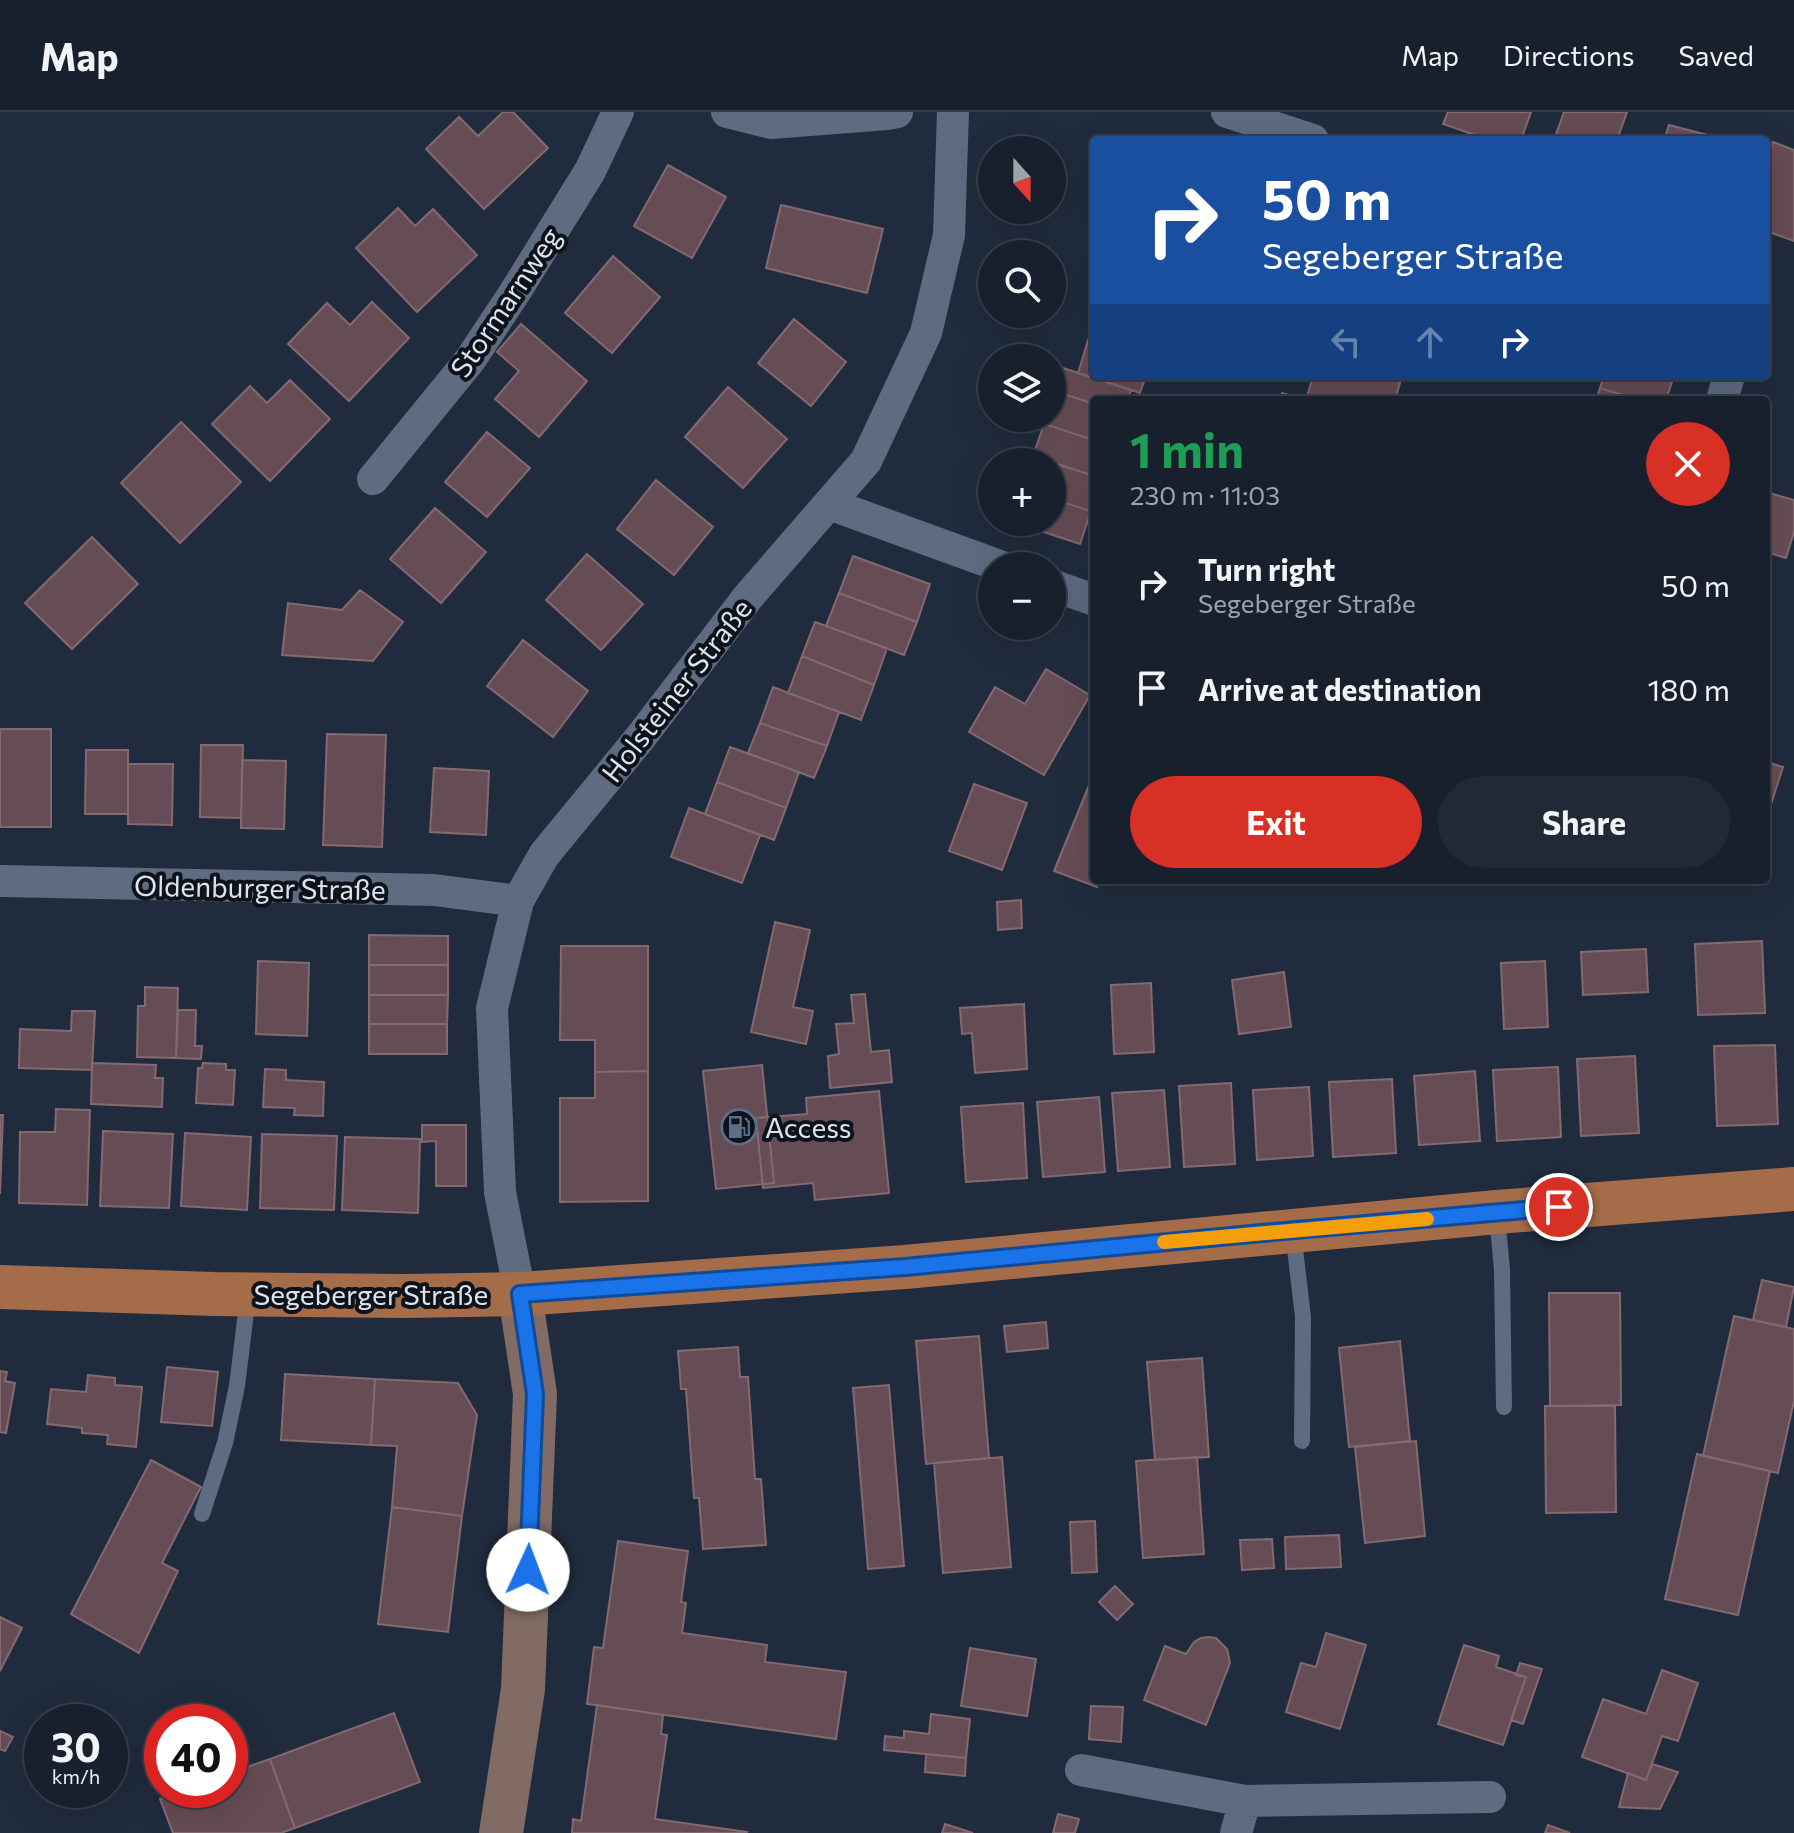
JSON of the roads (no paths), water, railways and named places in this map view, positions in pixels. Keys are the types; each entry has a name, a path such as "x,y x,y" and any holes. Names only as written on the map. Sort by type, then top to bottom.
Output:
{"main road":[{"name":"Segeberger Straße","path":"0,1287 248,1294 520,1294 905,1267 1497,1212 1794,1189"}],"street":[{"name":"Stormarnweg","path":"373,479 470,360 590,171 618,112"},
{"path":"727,112 771,123 897,112"},
{"name":"Holsteiner Straße","path":"520,1294 500,1192 492,1008 518,901 544,855 640,738 748,597 866,461 926,333 949,235 953,112"},
{"path":"1227,112 1301,136"},
{"path":"829,504 978,558"},
{"path":"1066,590 1090,599"},
{"name":"Oldenburger Straße","path":"2,881 434,890 518,901"},
{"path":"501,1833 523,1689 535,1394 520,1294"},
{"path":"1081,1770 1245,1801 1490,1797"},
{"path":"1236,1833 1245,1801"}],"lane":[{"path":"1497,1212 1502,1270 1504,1407"},
{"path":"1293,1230 1303,1317 1302,1441"},
{"path":"202,1514 225,1443 237,1386 248,1294"}],"place":[{"name":"Access","path":"739,1127"}]}
